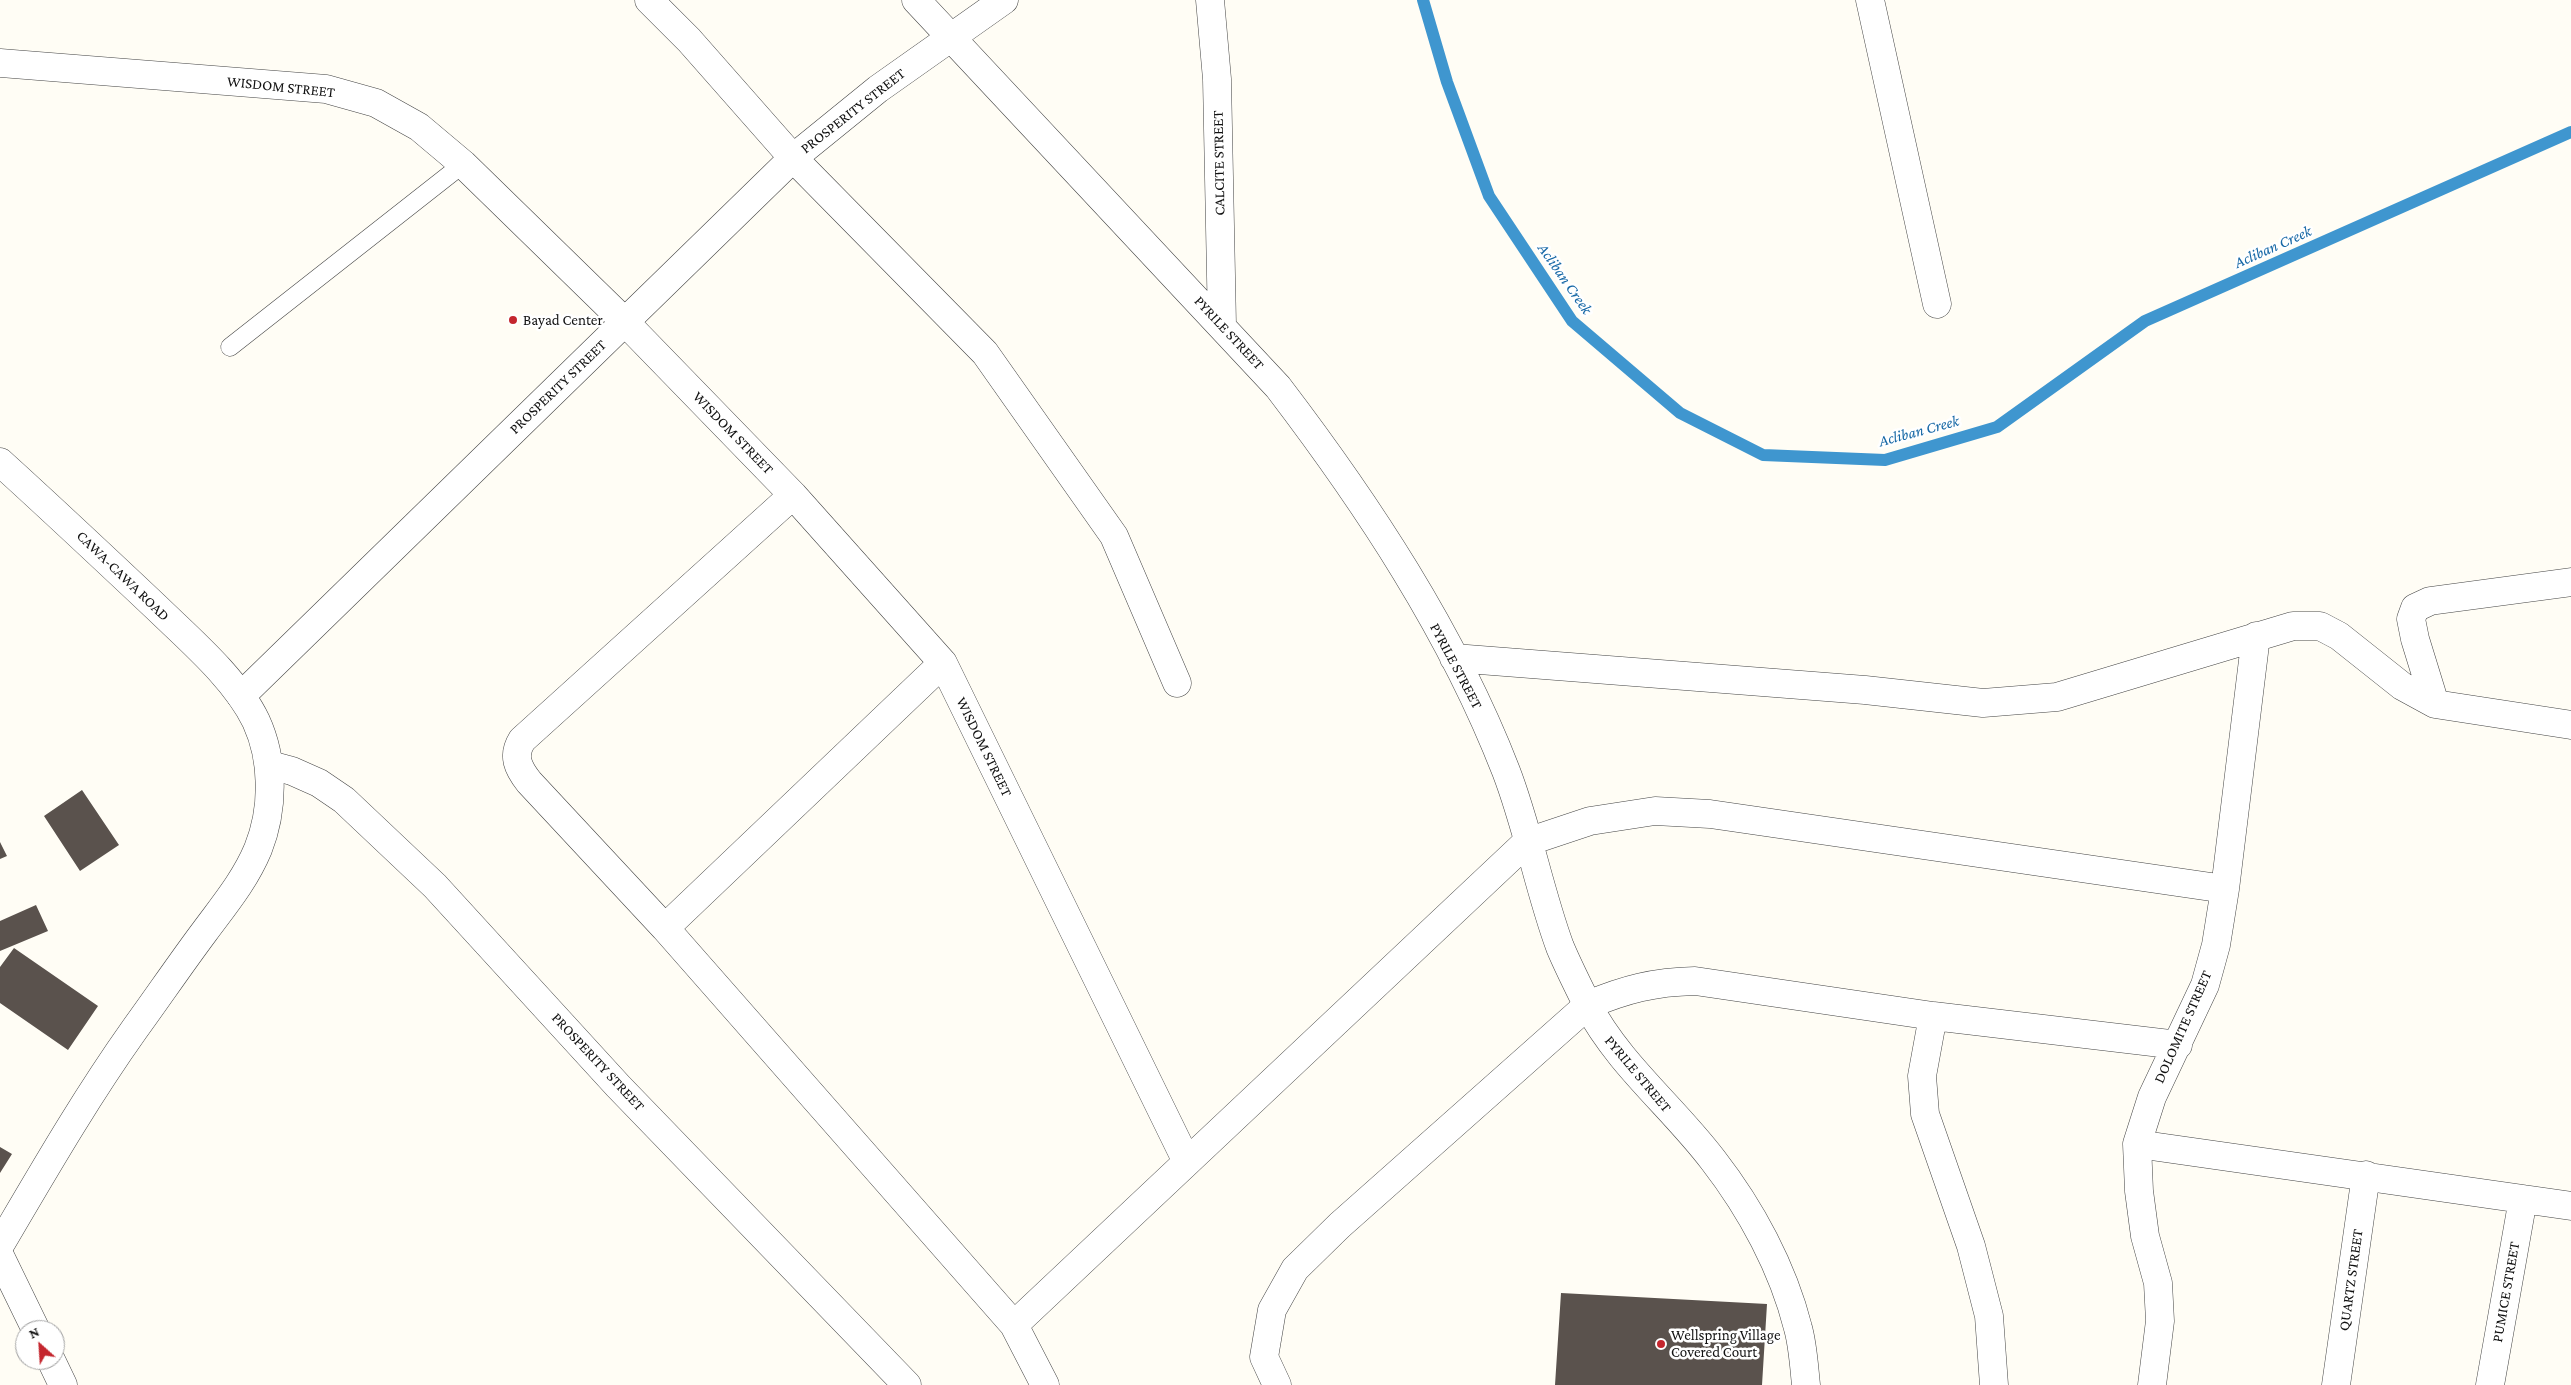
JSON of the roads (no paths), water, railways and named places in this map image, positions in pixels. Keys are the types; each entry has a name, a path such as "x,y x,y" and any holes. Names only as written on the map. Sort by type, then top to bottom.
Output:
{"street":[{"path":"649,0 689,40 793,158 985,353 1114,536 1178,683"},
{"name":"PYRILE STREET","path":"916,0 1278,387 1328,452 1394,552 1454,658 1478,707 1506,773 1561,948 1588,1005 1611,1044 1713,1160 1756,1225 1781,1274 1799,1330 1806,1385"},
{"name":"PROSPERITY STREET","path":"241,696 793,158 878,89 1004,0"},
{"name":"CALCITE STREET","path":"1210,0 1217,79 1222,326"},
{"path":"1870,0 1937,304"},
{"name":"WISDOM STREET","path":"0,63 326,89 376,102 419,127 463,164 625,322 793,495 944,663 1187,1162"},
{"name":"CAWA-CAWA ROAD","path":"0,462 174,624 241,696 261,733 270,765 269,801 259,847 240,884 126,1041 59,1144 0,1245"},
{"path":"793,495 522,740 516,749 516,760 529,782 665,928 1014,1325 1044,1385"},
{"path":"2435,704 2415,639 2411,619 2415,608 2430,601 2571,582"},
{"path":"1454,658 1864,690 1983,703 2057,697 2162,667 2256,636 2293,626 2320,626 2339,636 2402,686 2435,704 2571,725"},
{"name":"DOLOMITE STREET","path":"2152,1385 2160,1321 2158,1283 2145,1236 2139,1191 2137,1144 2152,1098 2204,985 2216,945 2225,889 2256,636"},
{"path":"665,928 944,663"},
{"name":"PROSPERITY STREET","path":"270,765 292,771 318,783 344,800 435,886 618,1086 907,1385"},
{"path":"1014,1325 1527,842 1590,821 1655,811 1710,814 2225,889"},
{"path":"1277,1385 1264,1357 1272,1310 1295,1269 1340,1225 1588,1005 1626,990 1662,982 1695,981 1933,1016 2178,1045"},
{"path":"1933,1016 1922,1076 1925,1114 1972,1246 1989,1316 1994,1385"},
{"path":"2137,1144 2366,1175 2571,1206"},
{"name":"QUARTZ STREET","path":"2336,1385 2366,1175"},
{"name":"PUMICE STREET","path":"2490,1385 2523,1199"},
{"path":"0,1256 31,1320"},
{"path":"56,1370 63,1385"}],"lane":[{"path":"230,346 463,164"}],"waterway":[{"name":"Acliban Creek","path":"1423,0 1447,82 1489,196 1572,321 1680,413 1763,455 1885,460 1997,427 2145,321 2571,132"}],"place":[{"name":"Bayad Center","path":"513,320"},
{"name":"Wellspring Village Covered Court","path":"1661,1344"}]}
